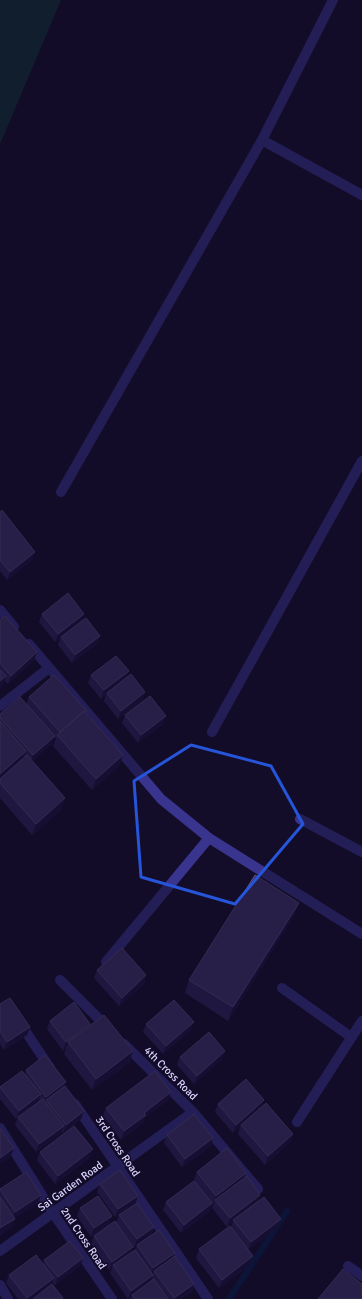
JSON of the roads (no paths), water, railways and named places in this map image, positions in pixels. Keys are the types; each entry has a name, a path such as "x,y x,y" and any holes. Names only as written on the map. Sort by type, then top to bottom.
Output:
{"street":[{"path":"61,492 262,140 333,0"},
{"path":"262,140 362,195"},
{"path":"212,732 362,461"},
{"path":"0,610 161,799 208,838 362,934"},
{"path":"0,706 49,668"},
{"path":"300,819 362,852"},
{"path":"106,962 208,838"},
{"name":"4th Cross Road","path":"60,980 193,1112 258,1190"},
{"path":"282,988 351,1037"},
{"path":"297,1122 362,1021"},
{"path":"22,1026 57,1078"},
{"name":"3rd Cross Road","path":"70,1097 208,1299"},
{"name":"Sai Garden Road","path":"0,1251 193,1112"},
{"name":"2nd Cross Road","path":"0,1128 53,1213 112,1299"},
{"path":"348,1266 362,1276"},
{"path":"0,1285 8,1299"}],"waterway":[{"path":"229,1299 287,1211"}]}
